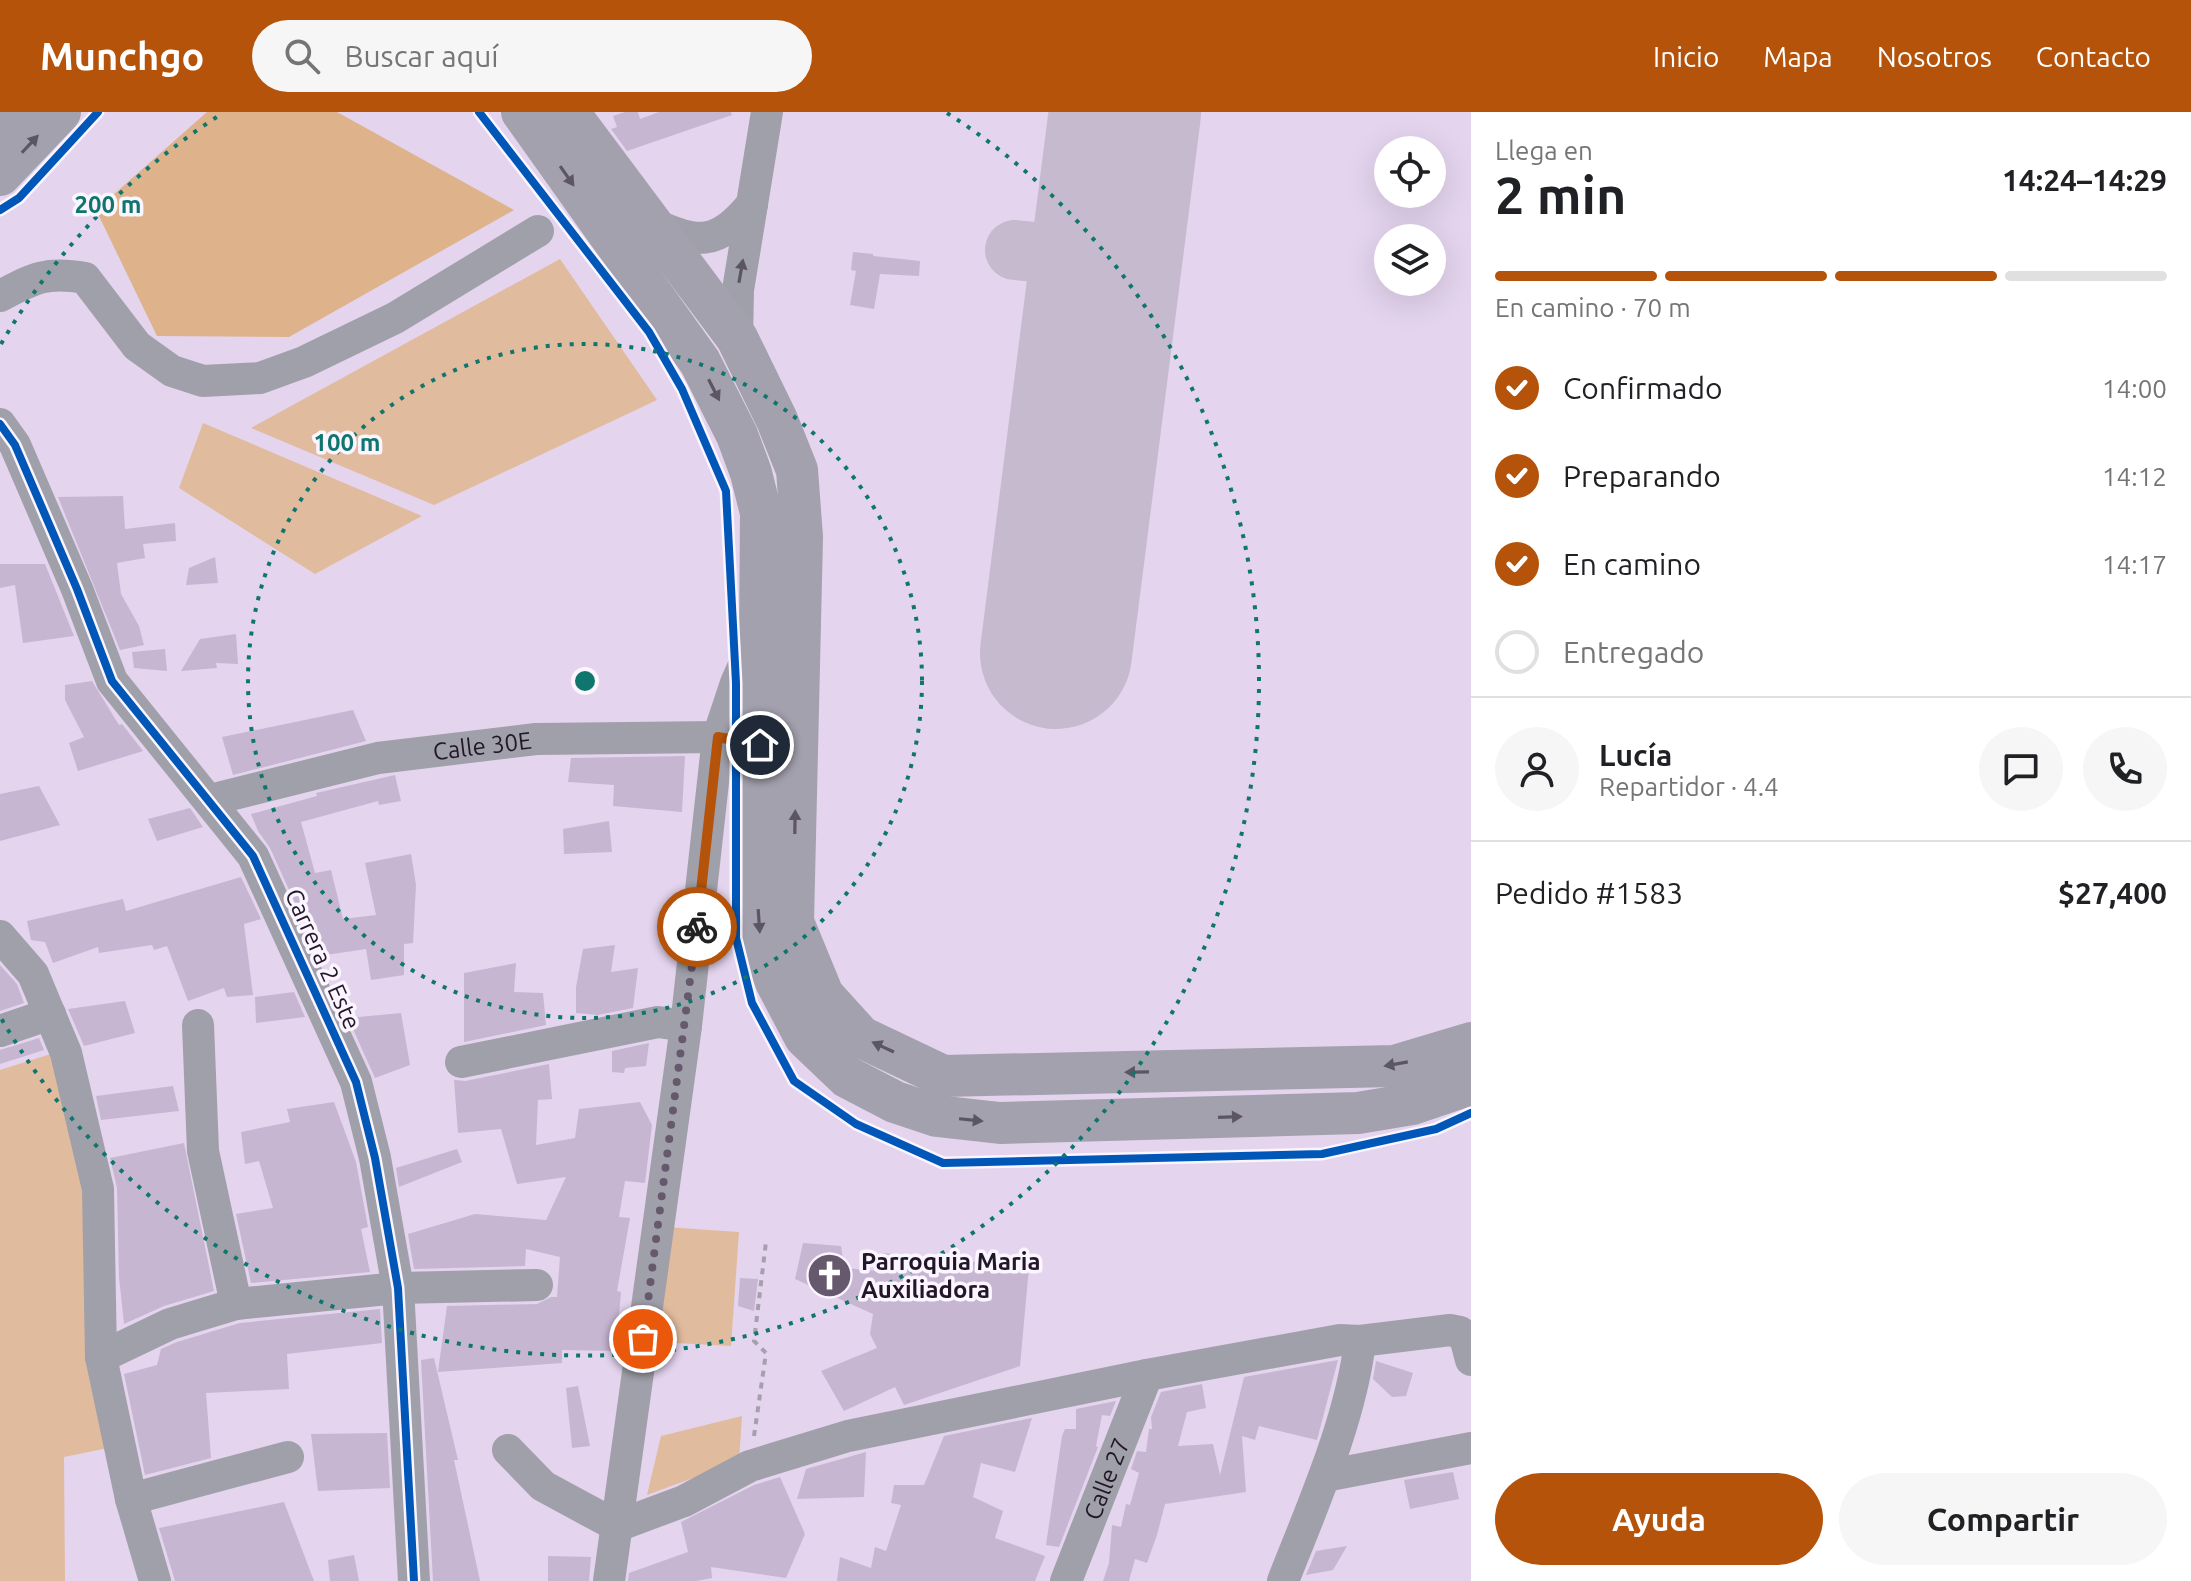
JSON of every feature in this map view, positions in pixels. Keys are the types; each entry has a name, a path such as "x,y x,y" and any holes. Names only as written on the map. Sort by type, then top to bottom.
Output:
{"main road":[{"path":"0,135 18,112"},
{"path":"0,175 60,112"},
{"path":"522,112 700,362 737,435 751,473 761,513 758,902 761,942 805,1037 847,1077 895,1102 937,1116 1000,1123 1358,1113 1412,1104 1471,1084"},
{"path":"568,112 737,338 777,420 797,470 802,537 793,922 823,995 861,1037 943,1076 1394,1066 1471,1043"}],"street":[{"path":"737,338 738,290 767,112"},
{"path":"650,222 687,238 702,239 721,233 740,219 752,204"},
{"path":"0,296 32,279 60,273 85,278 137,346 172,371 203,381 260,378 304,362 395,318 538,231"},
{"name":"Carrera 2 Este","path":"0,424 15,445 40,502 112,681 253,856 356,1082 375,1158 398,1288 414,1581"},
{"path":"609,1581 686,1026 718,737 736,683 760,628"},
{"name":"Calle 30E","path":"210,800 394,756 536,739 718,737 760,745"},
{"path":"0,936 33,974 66,1053 98,1189 101,1357 131,1499 155,1581"},
{"path":"0,1031 50,1014"},
{"path":"461,1062 658,1022 686,1026"},
{"path":"198,1025 203,1151 236,1304"},
{"path":"101,1357 170,1324 236,1304 398,1288 537,1285"},
{"path":"508,1450 543,1486 617,1526 684,1501 750,1466 848,1436 1147,1375 1340,1340 1360,1341 1450,1330 1460,1332 1471,1360"},
{"path":"1283,1581 1325,1476 1358,1364 1360,1341"},
{"name":"Calle 27","path":"1066,1581 1147,1375"},
{"path":"1325,1476 1471,1448"},
{"path":"131,1499 288,1457"}],"path":[{"path":"750,1466 766,1353 754,1341 766,1242"}],"shaded area":[{"path":"207,112 337,112 514,210 289,337 157,336 96,210"},
{"path":"560,259 657,400 434,505 251,428"},
{"path":"203,423 422,516 315,574 179,488"},
{"path":"57,1052 88,1175 108,1448 64,1457 65,1581 0,1581 0,1070"},
{"path":"665,1227 739,1232 731,1346 657,1342"},
{"path":"742,1416 739,1461 647,1495 661,1436"}],"building":[{"path":"638,112 640,119 659,112 731,112 732,115 627,151 611,129 617,127 613,116"},
{"path":"853,252 920,261 919,276 880,274 874,309 850,305 856,271 851,270"},
{"path":"123,496 125,529 175,523 176,541 143,544 145,558 117,563 121,594 139,626 144,645 120,650 58,497"},
{"path":"215,557 218,583 186,585 189,568"},
{"path":"0,564 45,564 74,636 23,643 15,585 0,588"},
{"path":"236,634 238,664 216,663 217,668 181,671 200,639"},
{"path":"165,649 167,671 134,668 132,652"},
{"path":"92,681 119,725 122,724 143,751 78,771 69,743 84,737 65,700 65,685"},
{"path":"353,710 366,741 233,775 222,737"},
{"path":"685,756 682,812 613,806 614,785 568,782 571,758"},
{"path":"395,775 401,801 379,805 378,801 301,822 315,873 331,870 343,919 376,915 365,863 411,854 416,885 413,943 404,944 404,975 371,980 366,949 319,956 270,848 251,814 317,796 316,793"},
{"path":"39,786 60,825 0,841 0,794"},
{"path":"190,808 203,827 157,841 148,819"},
{"path":"609,821 612,852 564,854 563,829"},
{"path":"241,877 261,919 244,924 253,995 227,997 224,988 188,1001 167,946 154,950 152,945 99,953 98,947 53,963 45,942 31,940 27,921 123,899 126,911"},
{"path":"615,945 611,972 638,968 633,1008 598,1015 576,1013 576,987 583,949"},
{"path":"516,963 514,992 543,993 546,1025 464,1042 464,973"},
{"path":"0,965 17,984 24,1003 0,1011"},
{"path":"294,992 305,1017 256,1023 255,997"},
{"path":"125,1001 135,1033 84,1046 68,1009"},
{"path":"401,1013 410,1065 375,1078 348,1018"},
{"path":"39,1038 44,1050 0,1064 0,1050"},
{"path":"649,1043 646,1066 625,1068 624,1073 612,1072 612,1051"},
{"path":"549,1064 552,1099 538,1100 536,1145 575,1138 579,1109 640,1102 652,1125 645,1183 625,1181 619,1217 630,1218 617,1291 621,1292 616,1351 562,1350 562,1363 438,1372 447,1306 537,1304 557,1297 560,1257 526,1249 525,1266 414,1269 408,1234 475,1214 546,1220 566,1177 517,1184 501,1129 458,1133 454,1080 465,1081"},
{"path":"173,1086 179,1111 101,1120 96,1096"},
{"path":"334,1102 356,1162 368,1227 361,1229 370,1272 251,1283 236,1214 273,1208 259,1161 245,1164 241,1132 290,1122 287,1109"},
{"path":"184,1143 214,1291 164,1306 124,1324 119,1277 117,1188 110,1158"},
{"path":"457,1149 462,1162 399,1187 396,1168"},
{"path":"803,1243 841,1246 844,1268 879,1271 882,1253 1029,1267 1020,1366 904,1405 895,1387 844,1411 821,1371 877,1348 870,1334 873,1314 795,1279"},
{"path":"740,1278 758,1279 754,1311 738,1306"},
{"path":"380,1309 382,1343 287,1354 289,1389 206,1393 211,1458 145,1475 124,1374 157,1365 161,1349 240,1323"},
{"path":"434,1358 458,1460 454,1460 480,1581 433,1581 421,1360"},
{"path":"1338,1360 1317,1440 1259,1426 1255,1440 1242,1436 1246,1492 1165,1504 1147,1563 1135,1559 1129,1581 1103,1581 1109,1563 1112,1525 1121,1527 1126,1504 1130,1505 1139,1473 1131,1469 1137,1451 1146,1452 1149,1429 1152,1429 1151,1417 1161,1392 1202,1384 1206,1408 1187,1412 1178,1446 1213,1444 1220,1475 1244,1377"},
{"path":"1376,1361 1413,1373 1406,1396 1392,1397 1373,1379"},
{"path":"578,1386 590,1446 572,1448 566,1388"},
{"path":"1116,1401 1110,1416 1102,1415 1098,1447 1059,1547 1046,1545 1065,1429 1076,1429 1076,1409"},
{"path":"1032,1418 1015,1472 981,1463 973,1497 1003,1511 995,1538 1045,1556 1035,1581 837,1581 840,1557 871,1568 875,1547 886,1551 901,1505 891,1503 894,1485 924,1485 944,1436"},
{"path":"387,1433 390,1488 318,1491 311,1434"},
{"path":"866,1452 864,1497 797,1499 806,1469"},
{"path":"1453,1472 1459,1499 1410,1509 1404,1480"},
{"path":"780,1477 805,1534 786,1578 711,1567 712,1578 696,1581 628,1581 629,1573 688,1552 681,1522 754,1485"},
{"path":"284,1502 314,1581 175,1581 159,1528"},
{"path":"1347,1546 1333,1570 1306,1575 1316,1551"},
{"path":"354,1555 359,1581 330,1581 328,1560"},
{"path":"548,1556 591,1557 589,1581 548,1581"}],"taxiway":[{"path":"1015,250 1106,259"}],"runway":[{"path":"1056,653 1125,112"}],"cycle path":[{"path":"0,210 19,198 98,112"},
{"path":"479,112 649,332 682,389 726,491 736,683 736,938 752,1003 794,1081 856,1124 943,1163 1322,1154 1436,1129 1471,1113"},
{"path":"0,424 15,445 77,589 112,681 253,856 356,1082 375,1158 398,1288 414,1581"}],"way so far":[{"path":"643,1339 697,927"}],"place":[{"name":"Parroquia Maria Auxiliadora","path":"830,1275"}],"route":[{"path":"697,927 718,737 760,745"}]}
